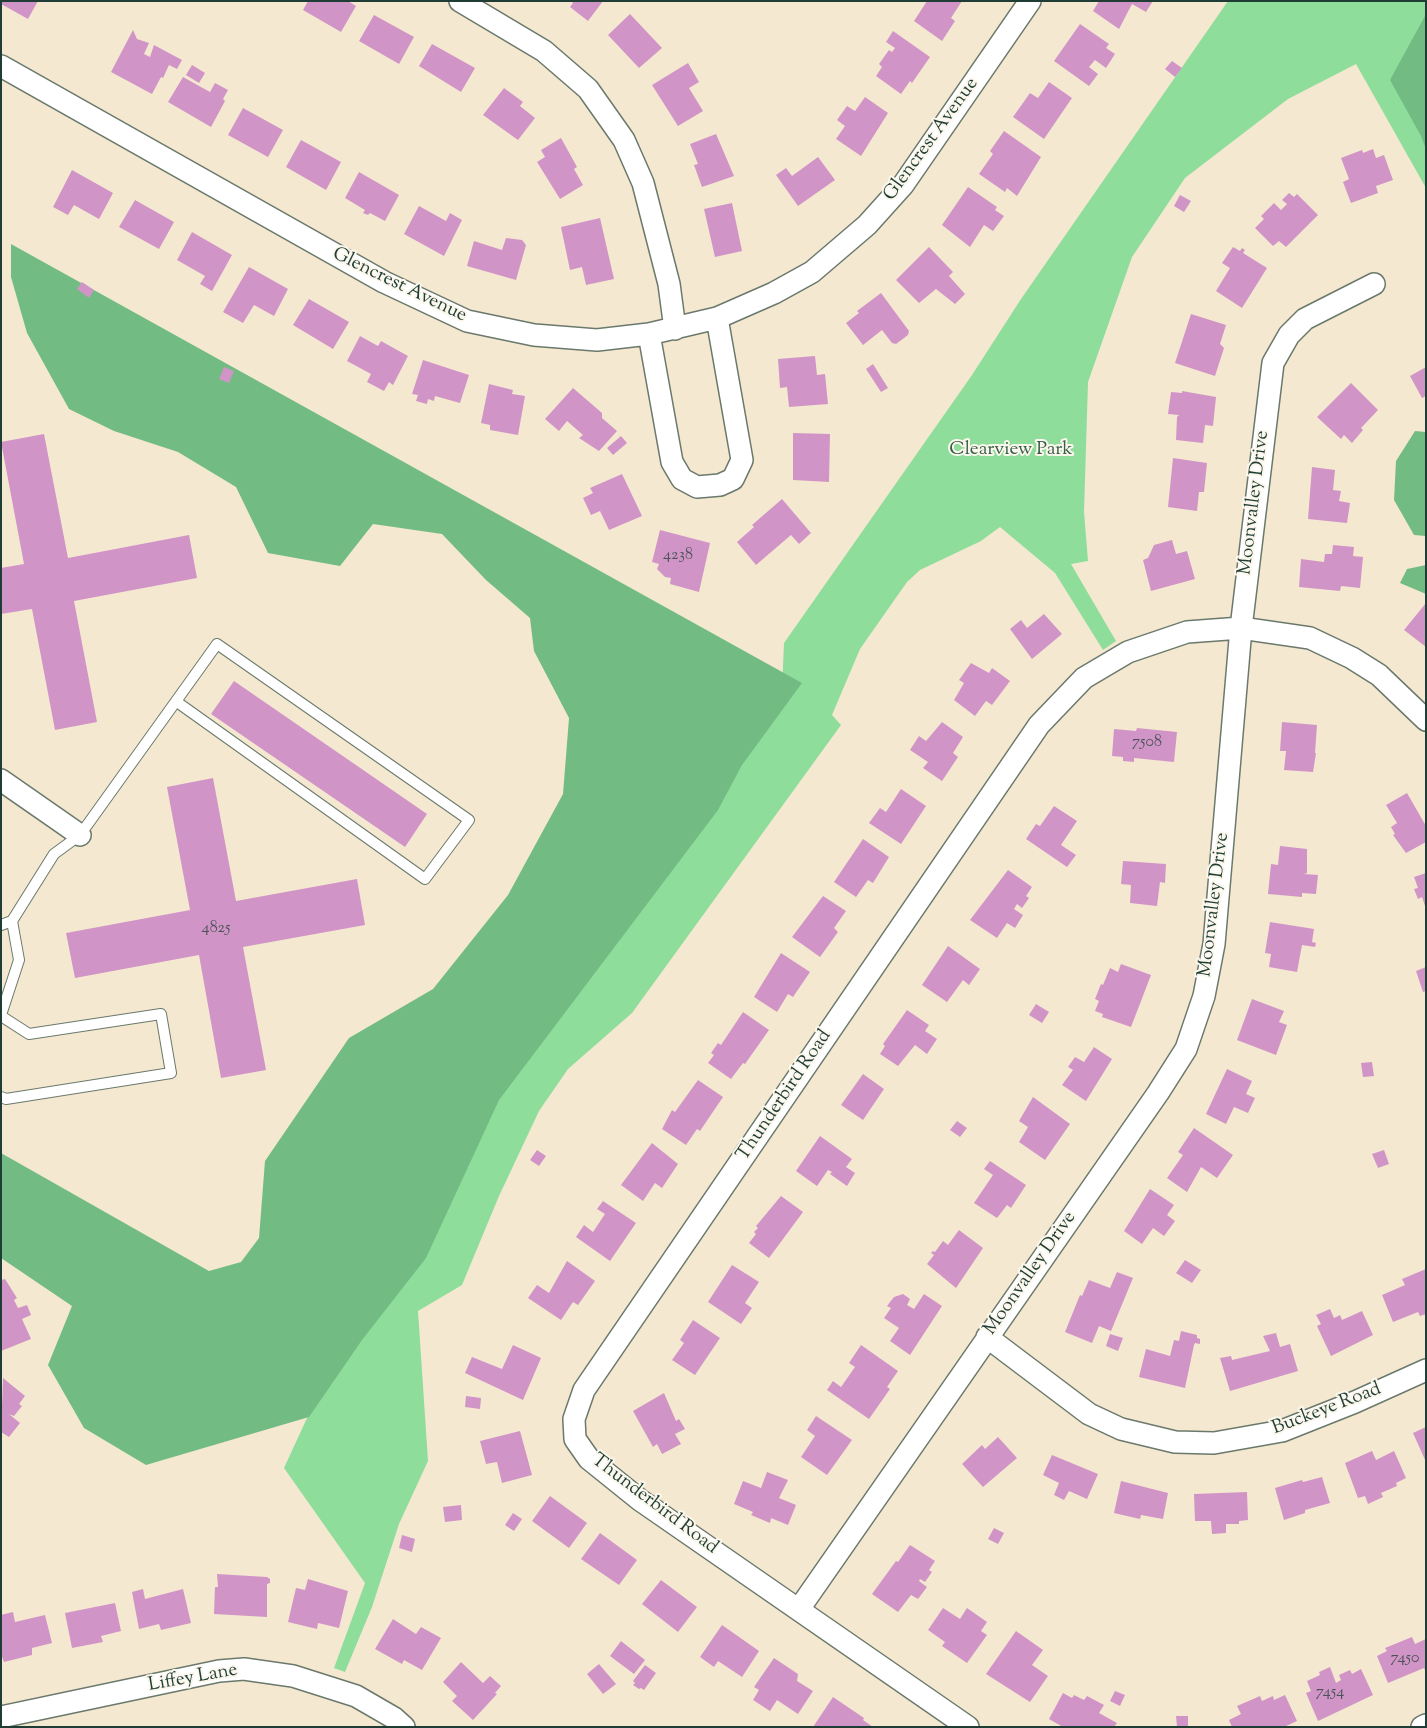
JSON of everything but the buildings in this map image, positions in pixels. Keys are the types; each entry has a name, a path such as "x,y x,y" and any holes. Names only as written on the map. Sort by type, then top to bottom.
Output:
{"street":[{"path":"460,1 544,50 588,89 624,140 643,184 670,284 674,330"},
{"name":"Glencrest Avenue","path":"1,66 384,282 467,320 534,335 597,340 674,330 716,318 774,294 812,272 867,224 903,185 1030,1"},
{"name":"Moonvalley Drive","path":"799,1609 1158,1093 1186,1049 1204,996 1214,944 1241,628 1273,363 1289,335 1305,318 1374,284"},
{"path":"649,334 672,462 682,479 697,487 720,485 730,481 742,460 716,318"},
{"name":"Thunderbird Road","path":"968,1727 640,1500 589,1459 576,1439 574,1419 584,1390 1038,725 1084,678 1128,652 1187,632 1241,628 1310,638 1352,658 1379,675 1426,720"},
{"path":"1,780 80,835"},
{"name":"Buckeye Road","path":"987,1338 1089,1414 1121,1429 1175,1442 1214,1443 1282,1431 1355,1402 1426,1370"},
{"name":"Liffey Lane","path":"1,1717 219,1671 244,1669 293,1676 356,1696 394,1718 404,1727"},
{"path":"1422,1727 1426,1725"}],"lane":[{"path":"1,925 12,921 54,854 80,835 217,644 469,820 425,879 177,702"},
{"path":"1,1098 6,1099 170,1073 161,1014 29,1034 1,1016 19,960 12,921"}],"green space":[{"name":"Clearview Park","path":"1228,1 1426,1 1426,188 1356,64 1288,99 1185,178 1132,257 1088,382 1084,512 1088,561 1071,564 1116,641 1103,650 1055,573 1000,527 981,541 920,570 907,582 860,649 832,715 841,725 632,1013 568,1069 539,1111 499,1196 462,1285 418,1311 428,1461 399,1524 372,1607 345,1672 334,1668 365,1583 284,1468 342,1342 478,1109 782,689 784,643 972,375 1021,299"},
{"path":"1426,14 1426,149 1421,136 1390,80"},
{"path":"11,244 802,683 742,765 718,810 499,1100 426,1258 362,1340 309,1417 146,1465 84,1428 48,1365 72,1306 1,1258 1,1153 209,1271 241,1262 259,1238 265,1161 349,1038 433,989 508,895 563,794 569,718 534,651 530,618 486,580 442,534 373,524 340,566 268,553 236,487 178,452 114,431 69,409 27,333 11,277"},
{"path":"1415,431 1426,432 1426,536 1414,535 1394,500 1396,461"},
{"path":"1426,565 1426,594 1400,583 1407,569"}]}
